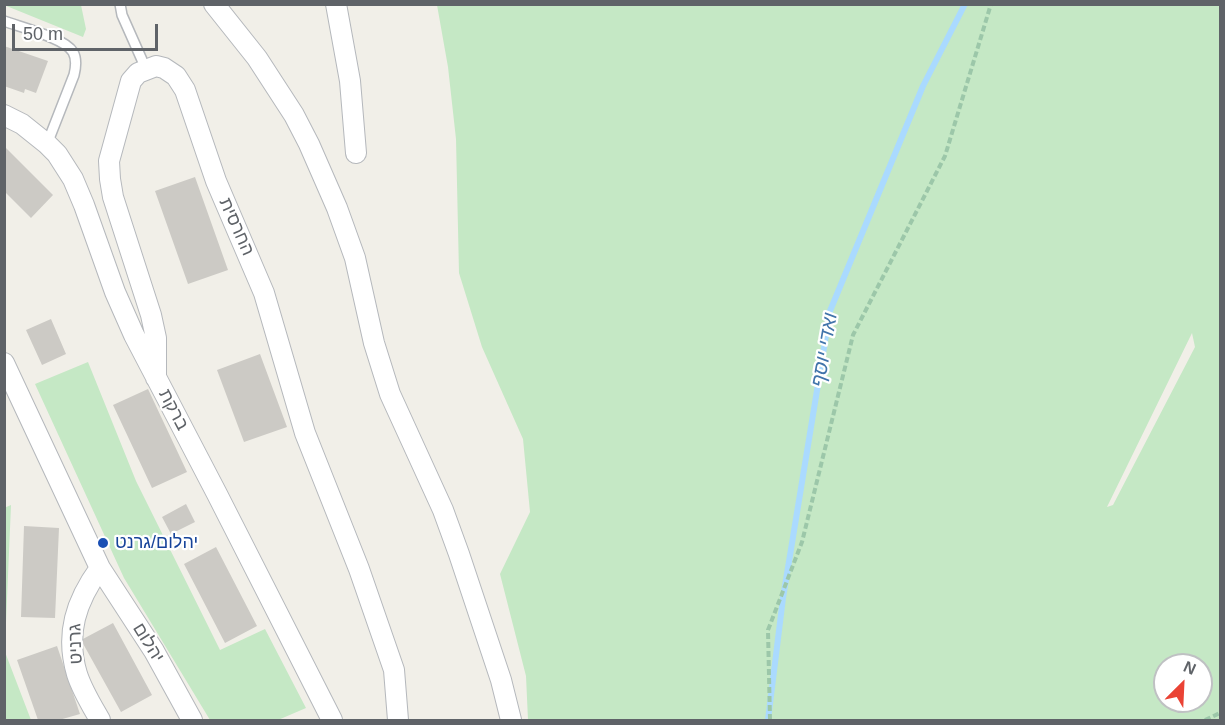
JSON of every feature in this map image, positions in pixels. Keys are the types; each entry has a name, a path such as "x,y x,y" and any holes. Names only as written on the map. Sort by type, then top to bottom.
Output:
{"street":[{"path":"214,4 276,86 309,144 330,192 355,258 374,344 387,384 443,510 501,680 512,720"},
{"path":"336,4 350,81 356,153"},
{"name":"החרסית","path":"146,69 156,66 164,68 176,76 185,90 216,181 253,264 264,293 305,433 359,569 394,670 398,720"},
{"path":"146,69 138,73 131,81 109,161 113,197 156,338 156,378"},
{"name":"ברקת","path":"4,115 22,124 47,144 66,166 79,191 115,292 156,378 332,720"},
{"name":"יהלום","path":"4,363 100,568 160,661 192,720"},
{"name":"גרניט","path":"100,568 86,586 74,618 72,634 73,658 78,676 100,720"}],"lane":[{"path":"120,4 122,15 146,69"},
{"path":"4,21 62,43 72,50 76,65 75,75 47,144"}],"path":[{"path":"770,720 768,630 802,542 853,335 945,156 991,4"},
{"path":"1205,720 1221,713"}],"green space":[{"path":"4,5 81,5 86,29 83,37"},
{"path":"437,5 1220,5 1220,720 528,720 526,676 500,574 530,512 523,439 482,347 459,273 456,139 448,67","holes":["1192,333 1195,347 1113,505 1107,507"]},
{"path":"88,362 136,481 220,650 265,629 306,708 278,720 210,720 124,578 35,384"},
{"path":"11,505 5,646 4,508"},
{"path":"5,652 31,720 5,720"}],"building":[{"path":"4,46 48,61 36,93 25,89 24,93 4,86"},
{"path":"5,147 53,195 31,218 5,192"},
{"path":"195,177 228,270 188,284 155,191"},
{"path":"51,319 66,354 42,365 26,330"},
{"path":"260,354 287,427 244,442 217,370"},
{"path":"148,389 187,472 152,488 113,405"},
{"path":"186,504 195,522 171,534 162,517"},
{"path":"24,526 59,528 55,618 21,617"},
{"path":"216,547 257,626 225,643 184,564"},
{"path":"113,623 152,695 121,712 81,640"},
{"path":"57,646 80,714 59,720 38,720 17,660"}],"waterway":[{"name":"ואדי יוסף","path":"768,720 783,598 830,311 923,86 965,4"}],"place":[{"name":"יהלום/גרנט","path":"103,543"}]}
